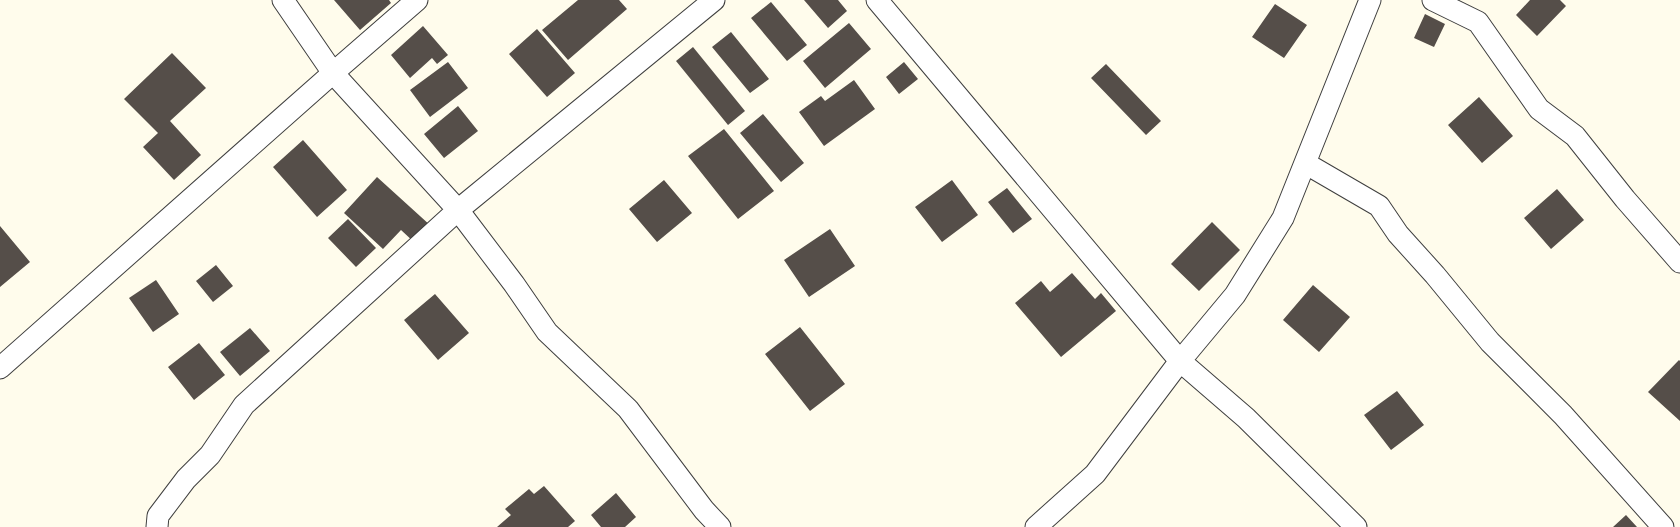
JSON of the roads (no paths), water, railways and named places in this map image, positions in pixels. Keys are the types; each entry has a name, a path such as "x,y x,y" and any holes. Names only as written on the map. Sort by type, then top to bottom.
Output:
{"street":[{"path":"283,0 332,73 458,210 514,284 547,332 628,409 704,510 720,527"},
{"path":"0,368 332,73 417,0"},
{"path":"157,527 158,516 186,480 210,455 244,405 458,210 714,0"},
{"path":"877,0 1180,361 1246,418 1356,527"},
{"path":"1036,527 1094,474 1180,361 1236,295 1283,218 1370,0"},
{"path":"1433,0 1478,22 1539,109 1575,136 1625,199 1680,262"},
{"path":"1305,163 1379,206 1398,234 1435,275 1490,342 1563,415 1663,527"}]}
